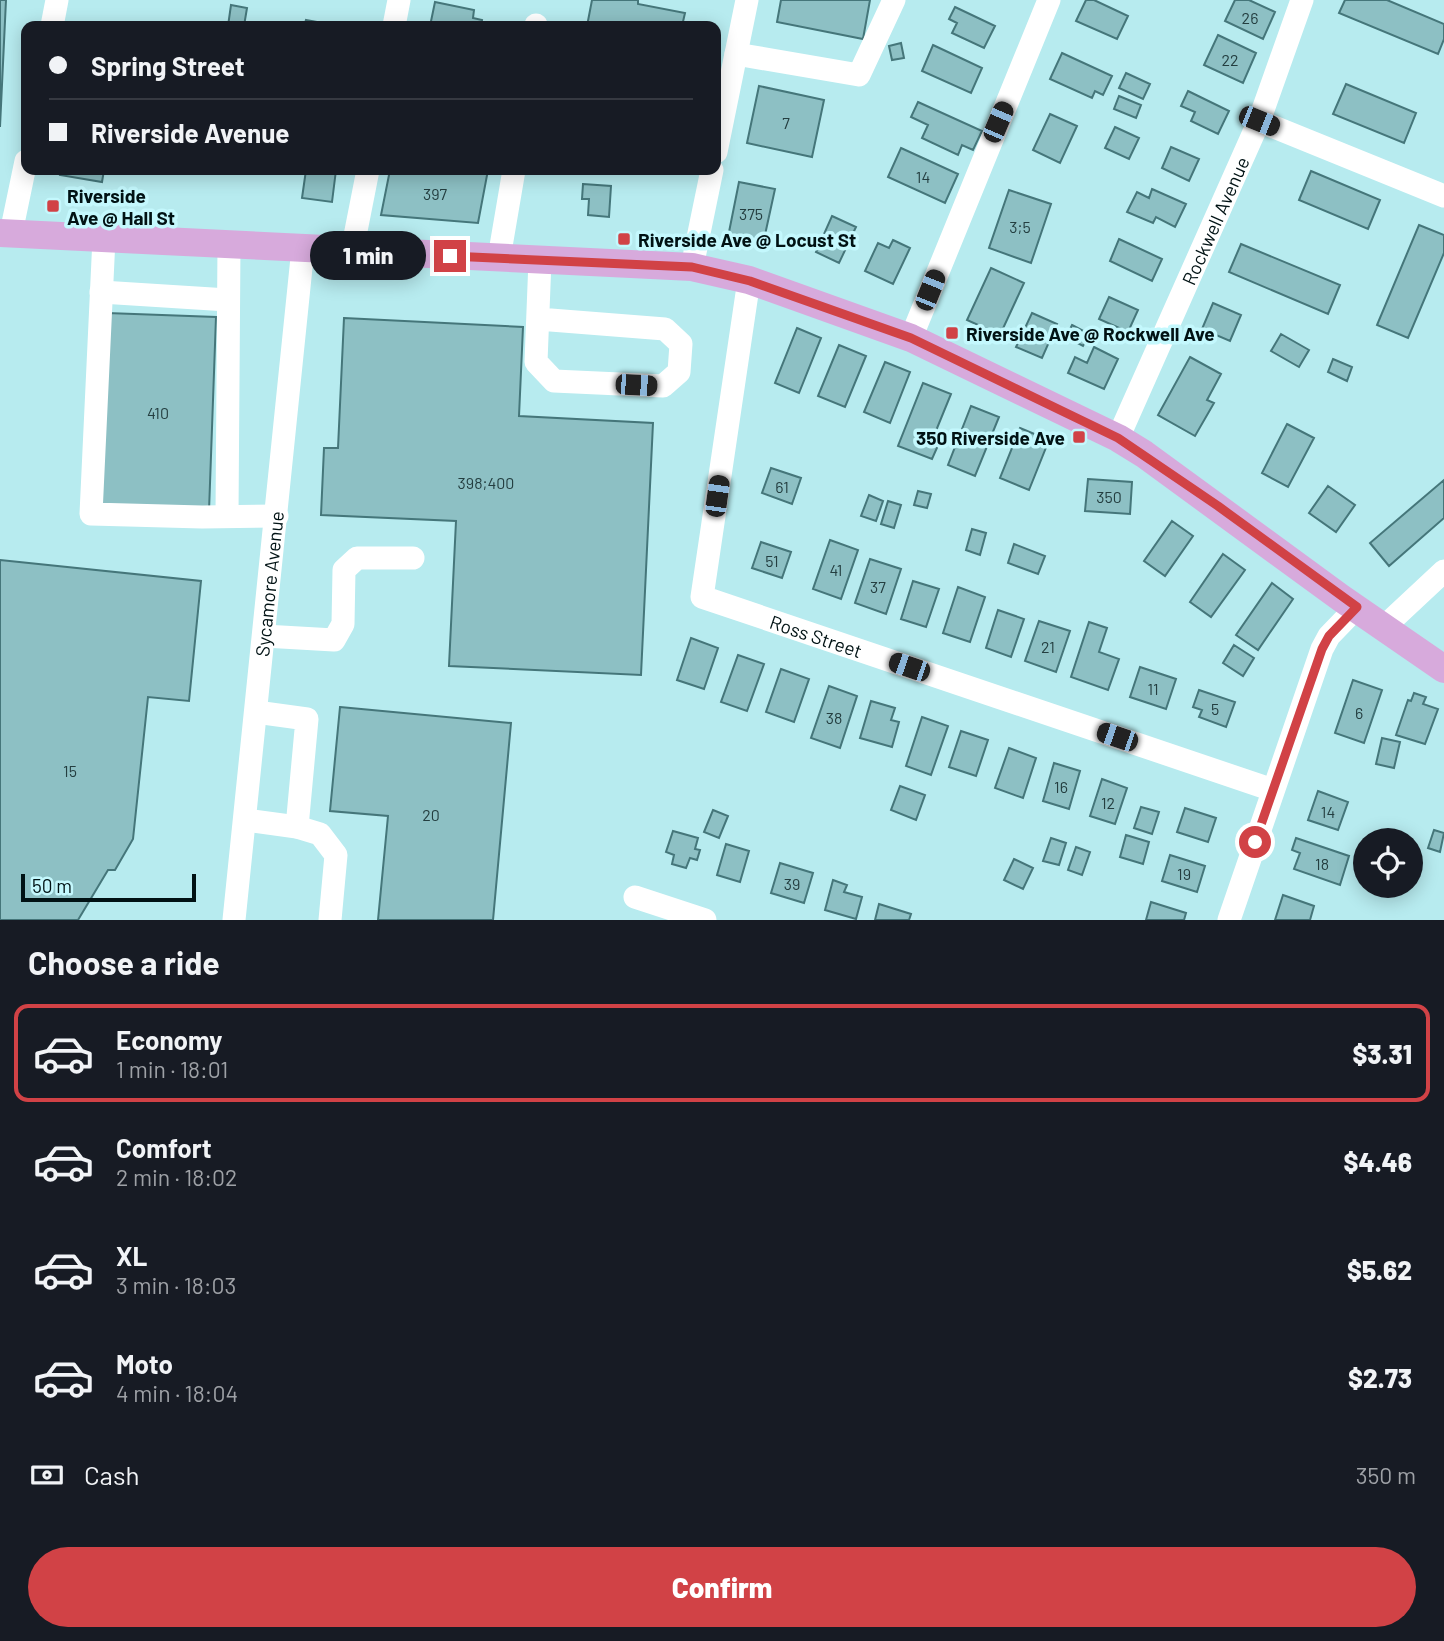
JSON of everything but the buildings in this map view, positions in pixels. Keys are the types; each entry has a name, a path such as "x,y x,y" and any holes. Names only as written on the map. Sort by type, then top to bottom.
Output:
{"main road":[{"path":"5,233 692,267 750,281 911,338 1118,438 1444,669"}],"street":[{"path":"53,21 57,0"},
{"path":"395,21 399,0"},
{"path":"721,128 747,0"},
{"path":"736,54 859,75 894,0"},
{"path":"911,338 1049,0"},
{"name":"Rockwell Avenue","path":"1118,438 1259,121 1302,0"},
{"path":"1259,121 1444,196"},
{"path":"5,233 22,175"},
{"path":"352,251 367,175"},
{"path":"499,258 513,175"},
{"path":"692,267 711,175"},
{"path":"104,238 91,514 277,516"},
{"path":"227,516 229,244"},
{"name":"Sycamore Avenue","path":"234,920 303,248"},
{"path":"538,318 665,329 681,344 679,372 663,386 554,381 536,362 540,260"},
{"name":"Ross Street","path":"750,281 702,597 1273,790"},
{"path":"101,292 228,300"},
{"path":"264,636 334,640 343,624 344,570 357,558 413,558"},
{"path":"1384,627 1444,571"},
{"path":"1229,920 1322,649 1329,636 1357,607"},
{"path":"256,712 307,719 297,827"},
{"path":"245,820 297,827 320,834 336,855 330,920"},
{"path":"635,897 705,920"}],"place":[{"name":"Riverside Ave @ Hall St","path":"53,206"},
{"name":"Riverside Ave @ Locust St","path":"624,239"},
{"name":"Riverside Ave @ Rockwell Ave","path":"952,333"},
{"name":"350 Riverside Ave","path":"1079,437"}],"route":[{"path":"450,256 692,267 750,281 911,338 1118,438 1218,506 1341,598 1357,607 1329,636 1322,649 1255,842"}]}
